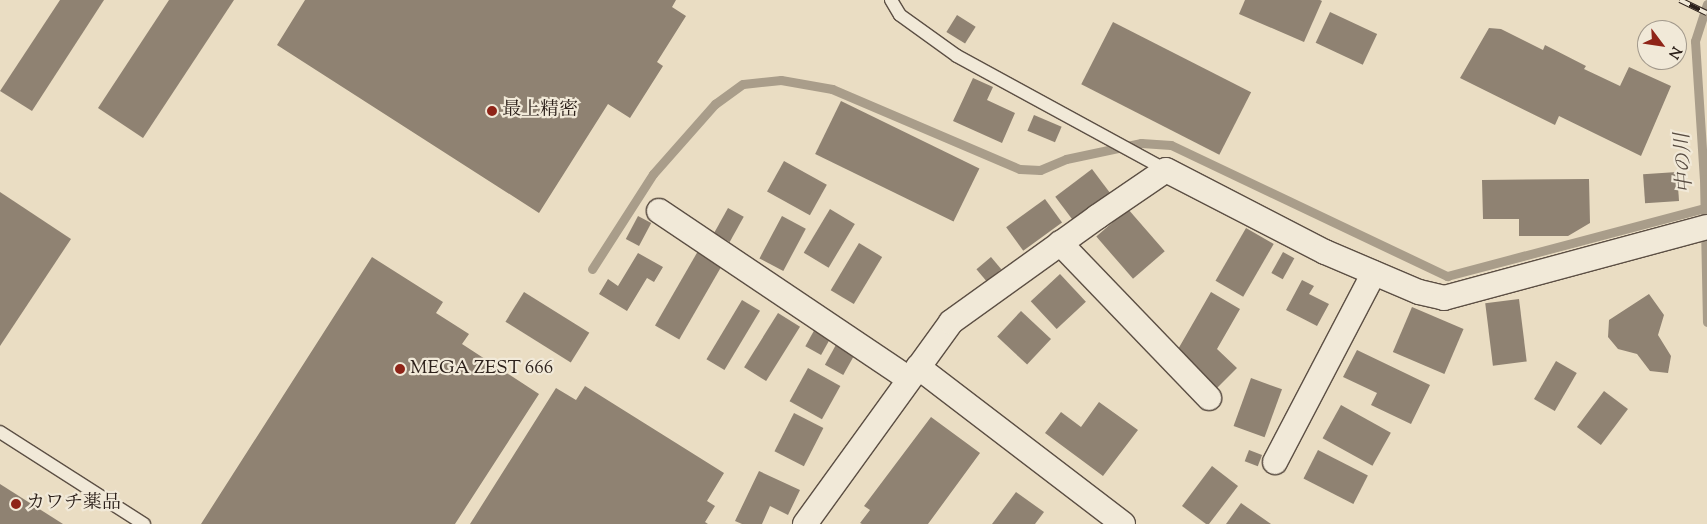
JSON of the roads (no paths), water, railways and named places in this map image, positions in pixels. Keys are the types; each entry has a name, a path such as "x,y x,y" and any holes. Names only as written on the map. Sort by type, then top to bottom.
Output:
{"street":[{"path":"816,519 913,373 951,322 1166,170 1325,252 1419,292 1444,298 1696,230"},
{"path":"659,211 913,373 1123,524"},
{"path":"1060,244 1208,398"},
{"path":"1275,462 1374,273"}],"lane":[{"path":"891,0 900,15 957,56 1111,138 1166,170"},
{"path":"0,432 144,524"}],"waterway":[{"name":"中の川","path":"1707,4 1695,41 1704,179 1707,322"},
{"path":"592,269 653,174 715,104 743,84 781,80 832,89 1020,169 1040,170 1066,159 1141,143 1171,145 1447,276 1704,208"}],"railway":[{"path":"1680,0 1707,13"}],"place":[{"name":"最上精密","path":"492,111"},
{"name":"MEGA ZEST 666","path":"400,369"},
{"name":"カワチ薬品","path":"16,504"}]}
